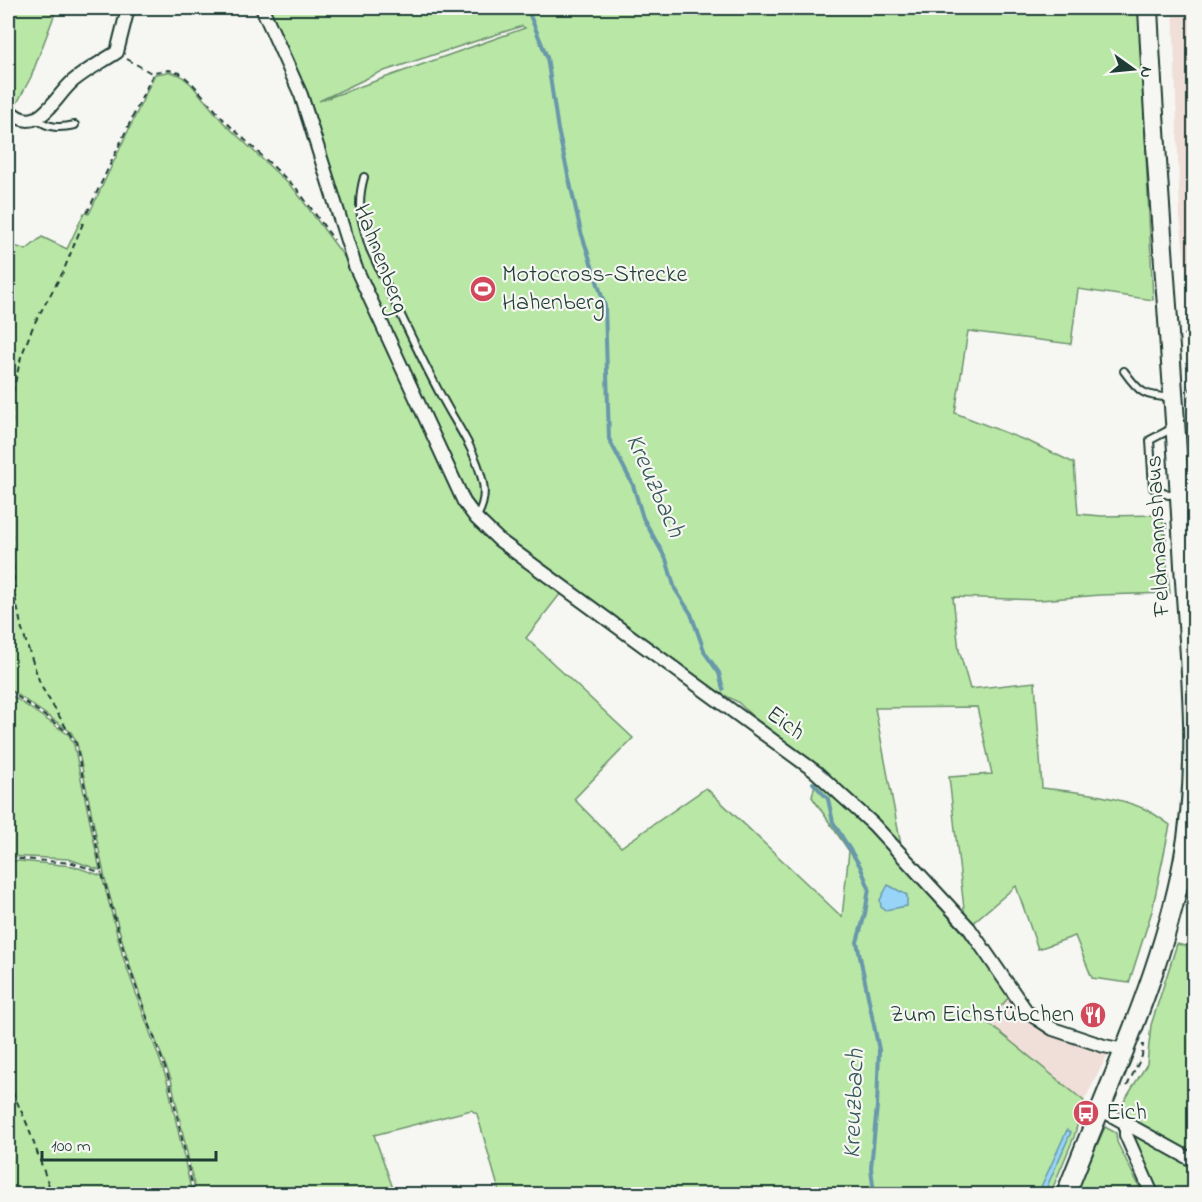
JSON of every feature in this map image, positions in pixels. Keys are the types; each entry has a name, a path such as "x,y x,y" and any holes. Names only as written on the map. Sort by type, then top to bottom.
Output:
{"main road":[{"name":"Feldmannshaus","path":"1066,1194 1155,966 1179,884 1193,788 1185,482 1176,427 1148,8"}],"street":[{"path":"8,109 26,120 36,118 48,110 71,83 117,52 128,8"},
{"name":"Hahnenberg","path":"262,8 301,95 355,266 464,502 476,518"},
{"name":"Eich","path":"476,518 499,540 816,772 873,824 969,928 1027,1012 1053,1029 1104,1046 1124,1050"},
{"path":"1100,1109 1194,1161"},
{"path":"1126,1123 1126,1135 1152,1194"}],"lane":[{"path":"36,118 41,123 58,128 75,125"},
{"path":"364,177 358,204 361,224 370,249 444,402 471,446 483,480 482,509 476,518"},
{"path":"1124,370 1142,393 1155,397 1174,397"},
{"path":"1176,427 1150,440 1153,488 1168,495 1185,482"}],"path":[{"path":"117,52 153,74"},
{"path":"87,213 154,72 169,70 180,73 192,83 224,120 297,189 336,243"},
{"path":"83,223 63,272 34,324 21,357 12,396 10,510 15,596 22,630 42,686 76,744 102,873 125,956 169,1079 195,1194"},
{"path":"1166,517 1166,550 1169,558"},
{"path":"8,690 72,735"},
{"path":"8,858 73,863 102,873"},
{"path":"8,1082 27,1124 52,1194"}],"shaded area":[{"path":"1173,8 1194,8 1194,342 1180,217"},
{"path":"1010,996 1025,1013 1110,1050 1084,1101 987,1022"}],"green space":[{"path":"8,8 57,8 31,77 15,107 8,94"},
{"path":"269,8 1139,8 1153,300 1078,289 1071,344 968,331 955,413 1032,443 1074,463 1078,514 1162,515 1170,593 1040,600 953,597 959,650 970,689 1035,682 1042,788 1122,801 1147,810 1170,825 1152,911 1129,983 1092,978 1075,936 1038,949 1016,886 976,920 973,926 965,917 949,777 992,774 977,707 875,708 901,845 820,768 752,716 738,702 705,685 502,538 470,498 363,267 310,104","holes":["522,26 525,28 319,101 378,73"]},
{"path":"169,72 180,75 191,84 223,122 295,190 348,262 460,504 486,537 561,593 526,638 633,738 574,799 621,847 706,788 842,917 849,851 812,797 816,779 884,845 963,933 1010,996 987,1022 1084,1101 1074,1137 1051,1192 1048,1194 500,1194 477,1114 471,1110 374,1135 395,1194 196,1194 171,1079 126,954 105,879 77,743 71,732 8,688 8,242 26,250 42,237 67,249 84,213 89,214 155,74"},
{"path":"8,693 69,735 74,745 100,870 69,859 8,856"},
{"path":"8,860 73,866 102,876 123,957 167,1080 192,1194 8,1194"},
{"path":"1177,944 1194,948 1194,1158 1130,1118 1120,1108 1147,1064 1151,1025"},
{"path":"1105,1127 1116,1133 1117,1142 1143,1194 1075,1194"},
{"path":"1134,1132 1194,1165 1194,1194 1158,1194 1130,1136"}],"water":[{"path":"888,885 907,895 907,906 885,910 881,907 880,900"},
{"path":"1067,1130 1071,1132 1046,1189 1041,1187"}],"waterway":[{"name":"Kreuzbach","path":"527,8 547,57 558,130 581,232 605,306 609,439 633,485 643,518 666,559 675,589 691,614 705,653 719,673 723,689"},
{"name":"Kreuzbach","path":"813,783 828,799 833,822 860,866 869,888 857,942 879,1050 871,1168 874,1194"}],"place":[{"name":"Motocross-Strecke Hahenberg","path":"483,289"},
{"name":"Zum Eichstübchen","path":"1093,1015"},
{"name":"Eich","path":"1086,1113"}]}
